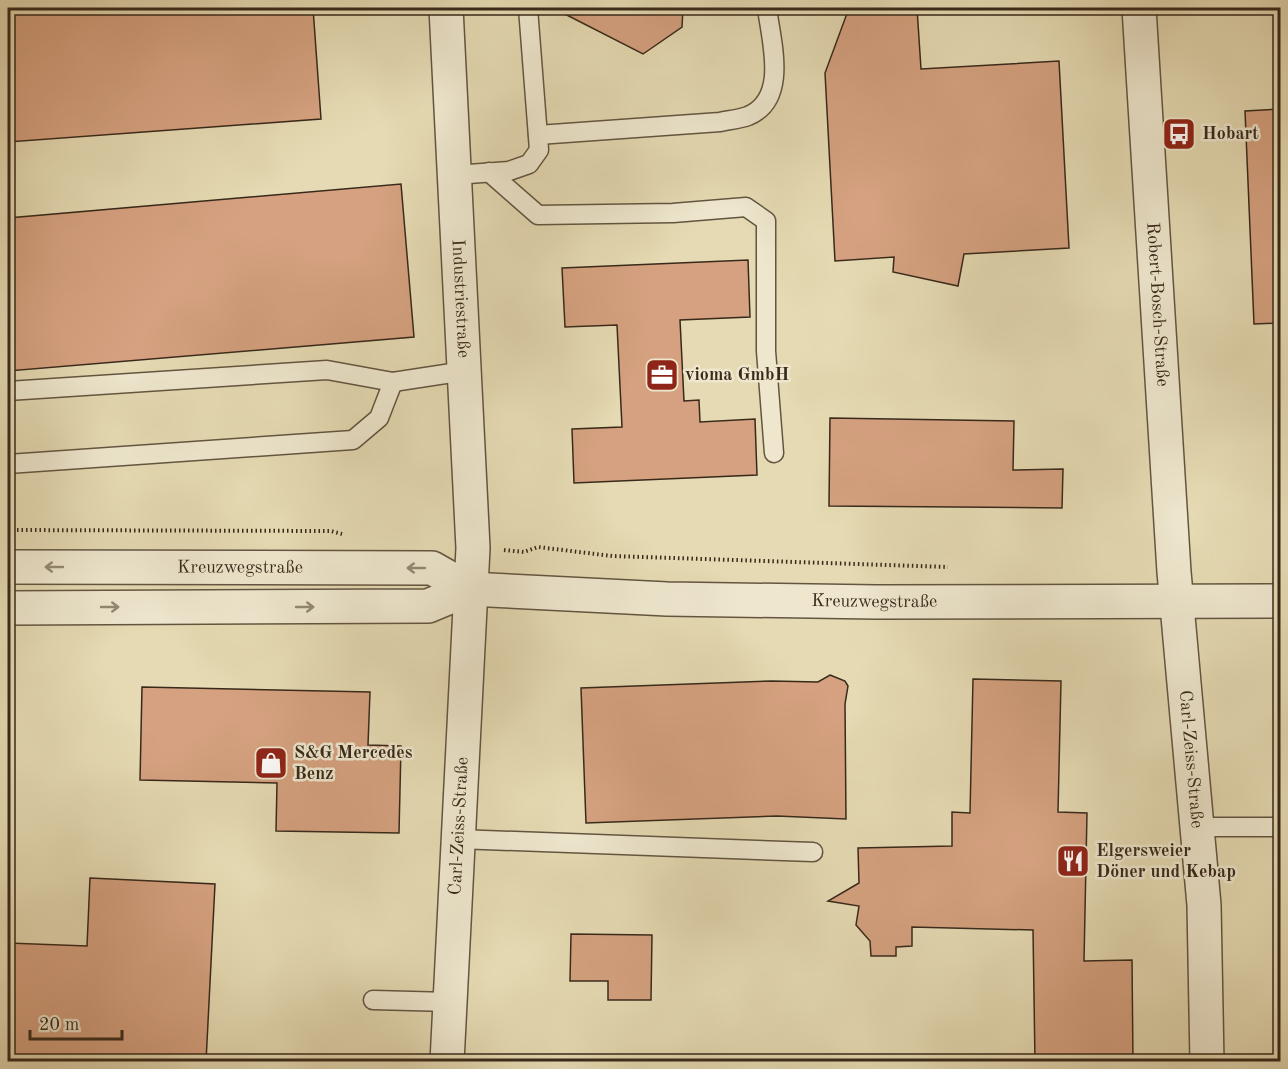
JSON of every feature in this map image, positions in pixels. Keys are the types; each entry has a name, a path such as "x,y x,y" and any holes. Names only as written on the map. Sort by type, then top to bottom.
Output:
{"street":[{"name":"Industriestraße","path":"446,8 465,371 472,549 469,590"},
{"name":"Robert-Bosch-Straße","path":"1139,8 1176,601"},
{"name":"Kreuzwegstraße","path":"8,567 432,568 469,590"},
{"name":"Kreuzwegstraße","path":"8,609 428,606 469,590 667,599 877,602 1281,601"},
{"name":"Carl-Zeiss-Straße","path":"447,1062 469,590"},
{"name":"Carl-Zeiss-Straße","path":"1176,601 1204,904 1208,1062"}],"lane":[{"path":"455,175 509,171 529,164 539,150 528,8"},
{"path":"538,135 720,122 748,116 770,98 775,79 767,8"},
{"path":"489,172 538,214 673,213 746,207 766,221 766,351 774,453"},
{"path":"8,391 327,370 393,382 465,371"},
{"path":"8,464 353,440 379,418 393,382"},
{"path":"1197,827 1281,827"},
{"path":"458,839 813,852"},
{"path":"373,1000 450,1002"}],"path":[{"path":"8,530 331,531 352,537"},
{"path":"472,549 524,552 538,548 612,556 951,567"}],"building":[{"path":"8,8 313,8 321,119 8,142"},
{"path":"553,8 683,8 682,27 643,54"},
{"path":"849,8 917,8 921,69 1059,61 1069,248 964,254 958,286 893,272 894,257 835,261 825,73"},
{"path":"1281,109 1281,323 1254,324 1245,111"},
{"path":"401,184 414,337 8,371 8,218"},
{"path":"748,260 750,317 680,320 684,401 699,400 700,422 755,419 757,475 574,483 572,429 622,427 617,325 565,327 562,268"},
{"path":"830,418 1014,421 1013,470 1063,469 1062,508 829,506"},
{"path":"830,675 845,681 848,686 845,704 846,819 777,816 586,823 581,688 772,681 818,682"},
{"path":"973,679 1061,681 1058,812 1087,813 1084,961 1132,960 1133,1062 1035,1062 1033,930 912,927 912,946 896,947 896,956 871,956 870,941 856,925 859,906 828,901 859,883 858,848 952,846 952,812 970,813"},
{"name":"S&G Mercedes Benz","path":"142,687 370,692 368,745 401,746 399,833 276,831 277,783 140,780"},
{"path":"90,878 215,884 206,1062 8,1062 8,943 87,946"},
{"path":"571,934 652,935 651,1000 608,1000 608,981 570,981"}],"place":[{"name":"Hobart","path":"1179,134"},
{"name":"vioma GmbH","path":"662,375"},
{"name":"S&G Mercedes Benz","path":"271,763"},
{"name":"Elgersweier Döner und Kebap","path":"1073,861"}]}
